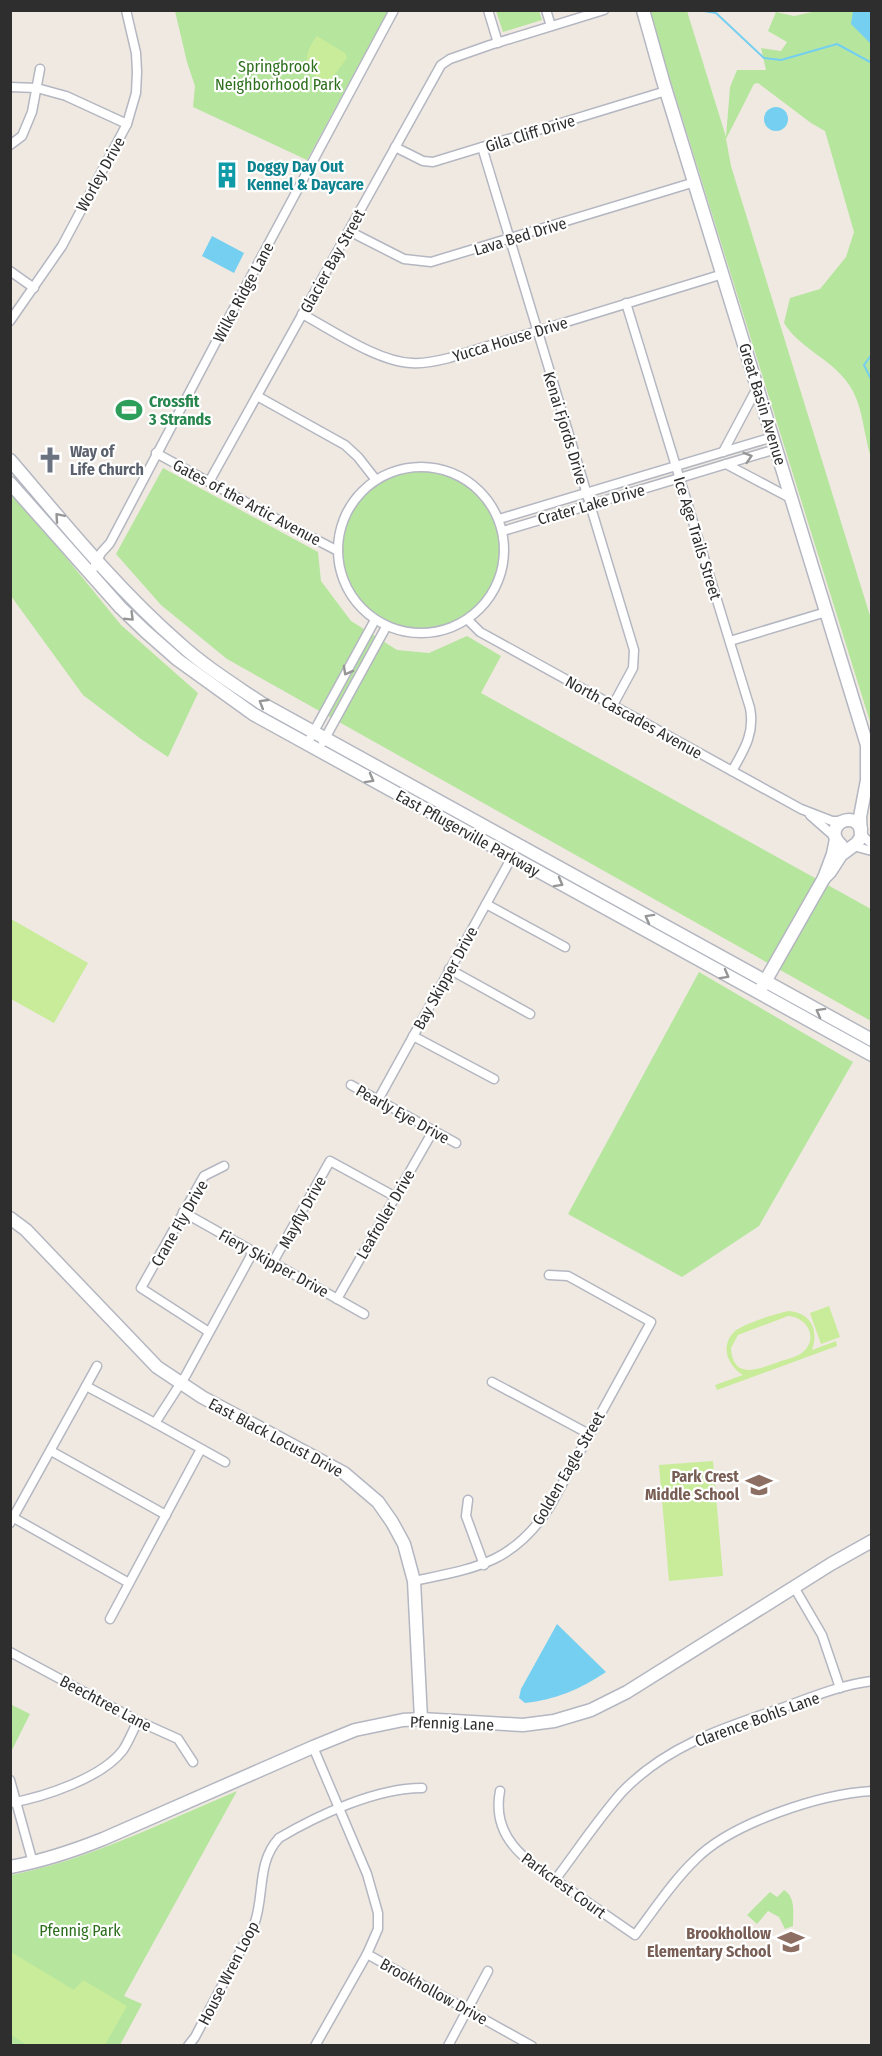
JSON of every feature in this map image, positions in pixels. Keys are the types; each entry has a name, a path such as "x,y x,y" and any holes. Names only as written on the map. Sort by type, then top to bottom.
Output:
{"street":[{"name":"Worley Drive","path":"10,321 62,246 127,123 136,93 137,72 136,53 126,10"},
{"name":"Wilke Ridge Lane","path":"91,573 110,543 394,10"},
{"path":"488,10 498,42"},
{"path":"546,10 551,26"},
{"name":"Glacier Bay Street","path":"209,482 441,65 450,59 498,42 604,10"},
{"name":"Great Basin Avenue","path":"643,10 867,745 868,774 860,817 861,830"},
{"path":"10,145 22,136 32,112 40,69"},
{"path":"10,87 37,88 66,96 127,123"},
{"name":"Gila Cliff Drive","path":"395,147 430,163 666,91"},
{"name":"Kenai Fjords Drive","path":"482,147 635,655 633,668 613,705"},
{"name":"Lava Bed Drive","path":"349,231 404,259 426,263 439,261 695,182"},
{"path":"10,271 34,288"},
{"name":"Yucca House Drive","path":"302,314 388,359 411,363 449,358 723,274"},
{"name":"Ice Age Trails Street","path":"626,303 750,708 751,731 746,746 732,771"},
{"path":"723,452 758,387"},
{"path":"257,396 345,446 358,457 376,480"},
{"name":"Crater Lake Drive","path":"499,519 723,452 775,443"},
{"name":"Crater Lake Drive","path":"503,531 726,464 775,443"},
{"name":"Gates of the Artic Avenue","path":"156,453 284,524 338,550"},
{"name":"East Pflugerville Parkway","path":"10,460 97,561 138,604 180,644 218,674 261,703 872,1040"},
{"path":"726,464 792,500"},
{"path":"426,466 463,477 480,490 491,503 499,519 503,531 504,560 500,576 484,604 468,620 454,627 425,633 405,632 386,627 375,620 352,596 342,575 338,550 342,525 348,509 358,495 376,480 402,468 426,466"},
{"name":"East Pflugerville Parkway","path":"10,483 120,607 178,660 253,714 872,1055"},
{"path":"730,641 826,612"},
{"path":"307,744 375,620"},
{"name":"North Cascades Avenue","path":"468,620 480,632 802,810 832,820 844,820"},
{"path":"318,750 386,627"},
{"path":"758,993 824,878 833,854 835,829 855,814 863,800"},
{"name":"North Cascades Avenue","path":"802,810 835,838"},
{"path":"844,820 854,821 865,838 872,844"},
{"path":"824,878 851,846 860,839 861,830"},
{"path":"835,838 840,845 872,851"},
{"name":"Bay Skipper Drive","path":"378,1100 512,857"},
{"path":"486,904 565,947"},
{"path":"449,969 530,1014"},
{"path":"413,1036 494,1079"},
{"name":"Pearly Eye Drive","path":"351,1085 456,1143"},
{"name":"Leafroller Drive","path":"337,1299 433,1131"},
{"name":"Mayfly Drive","path":"273,1262 330,1161 394,1197"},
{"name":"Crane Fly Drive","path":"209,1332 141,1288 204,1176 224,1166"},
{"name":"Fiery Skipper Drive","path":"183,1212 364,1314"},
{"name":"East Black Locust Drive","path":"10,1218 26,1230 158,1367 181,1384 344,1473 378,1502 404,1544 414,1581 421,1719"},
{"path":"155,1423 181,1384 254,1252"},
{"name":"Golden Eagle Street","path":"414,1581 484,1565 519,1544 541,1520 651,1322 568,1276 549,1275"},
{"path":"97,1366 12,1520 129,1583"},
{"path":"492,1382 589,1434"},
{"path":"87,1386 225,1462"},
{"path":"110,1619 201,1449"},
{"path":"51,1451 166,1515"},
{"path":"468,1500 465,1516 484,1565"},
{"name":"Pfennig Lane","path":"10,1867 33,1863 103,1839 313,1747 372,1726 421,1719 524,1725 554,1721 591,1710 627,1692 872,1541"},
{"path":"794,1587 822,1635 840,1688"},
{"name":"Beechtree Lane","path":"10,1652 138,1721 178,1739 193,1762"},
{"name":"Clarence Bohls Lane","path":"555,1880 622,1793 654,1764 696,1739 723,1728 840,1688 872,1681"},
{"path":"14,1803 61,1789 107,1764 122,1750 138,1721"},
{"path":"313,1747 367,1874 378,1913 378,1929 367,1953 315,2046"},
{"path":"10,1780 14,1803 33,1863"},
{"name":"House Wren Loop","path":"188,2046 195,2037 254,1925 259,1912 263,1869 272,1846 279,1838 339,1808 402,1789 422,1788"},
{"name":"Parkcrest Court","path":"500,1791 498,1814 506,1835 522,1856 635,1935 695,1859 723,1838 763,1818 825,1798 851,1792 872,1791"},
{"name":"Brookhollow Drive","path":"367,1953 532,2046"},
{"path":"448,2046 488,1971"}],"green space":[{"name":"Springbrook Neighborhood Park","path":"175,11 388,11 307,160 193,107 195,86"},
{"path":"496,11 539,11 542,20 503,32"},
{"path":"649,11 687,11 726,137 730,87 737,70 766,70 761,48 781,51 787,42 768,31 776,12 794,16 817,11 871,11 871,457 859,405 850,386 836,370 797,339 784,323 790,298 820,289 846,257 854,232 825,131 758,83 754,84 726,139 731,166 871,619 871,725"},
{"path":"317,36 345,53 347,58 326,86 314,75 308,63 308,51"},
{"path":"163,468 318,552 321,581 351,621 397,650 429,653 467,636 501,656 481,693 871,909 871,1021 227,659 161,605 116,554"},
{"path":"421,471 451,477 465,484 477,494 487,506 494,520 500,550 494,580 487,594 477,606 465,616 451,623 421,629 391,623 377,616 365,606 355,594 348,580 342,550 348,520 355,506 365,494 377,484 391,477"},
{"path":"11,495 60,550 121,625 198,693 168,757 83,695 11,596"},
{"path":"11,919 88,963 54,1023 11,999"},
{"path":"699,972 853,1062 759,1226 682,1277 568,1214"},
{"path":"829,1306 840,1337 821,1344 810,1313"},
{"path":"789,1311 803,1315 814,1329 812,1350 836,1341 837,1346 717,1390 715,1385 743,1375 733,1366 727,1355 727,1343 735,1331 769,1316","holes":["788,1316 795,1317 809,1329 810,1341 803,1352 792,1358 757,1369 742,1369 737,1365 731,1348 738,1335"]},
{"path":"713,1461 723,1576 669,1581 659,1465"},
{"path":"10,1704 30,1714 11,1752 10,1752"},
{"name":"Pfennig Park","path":"237,1791 124,1996 142,2004 120,2045 11,2046 11,1875 97,1850"},
{"path":"784,1890 792,1901 793,1926 785,1929 779,1917 768,1911 757,1924 747,1915 770,1892 777,1897"},
{"path":"11,1952 74,1990 83,1980 127,2006 105,2045 27,2045 11,2035"}],"water":[{"path":"853,11 871,11 871,44 851,24"},
{"path":"776,107 785,110 788,119 785,128 776,131 767,128 764,119 767,110"},
{"path":"212,236 244,253 234,273 202,256"},
{"path":"557,1624 606,1672 567,1693 525,1703 519,1698 521,1689"}],"waterway":[{"path":"698,10 716,13 764,58 781,60 837,44 872,63"},
{"path":"872,354 864,365 872,381"}],"place":[{"name":"Doggy Day Out Kennel & Daycare","path":"227,175"},
{"name":"Crossfit 3 Strands","path":"129,410"},
{"name":"Way of Life Church","path":"50,460"},
{"name":"Park Crest Middle School","path":"759,1485"},
{"name":"Brookhollow Elementary School","path":"791,1942"}]}
